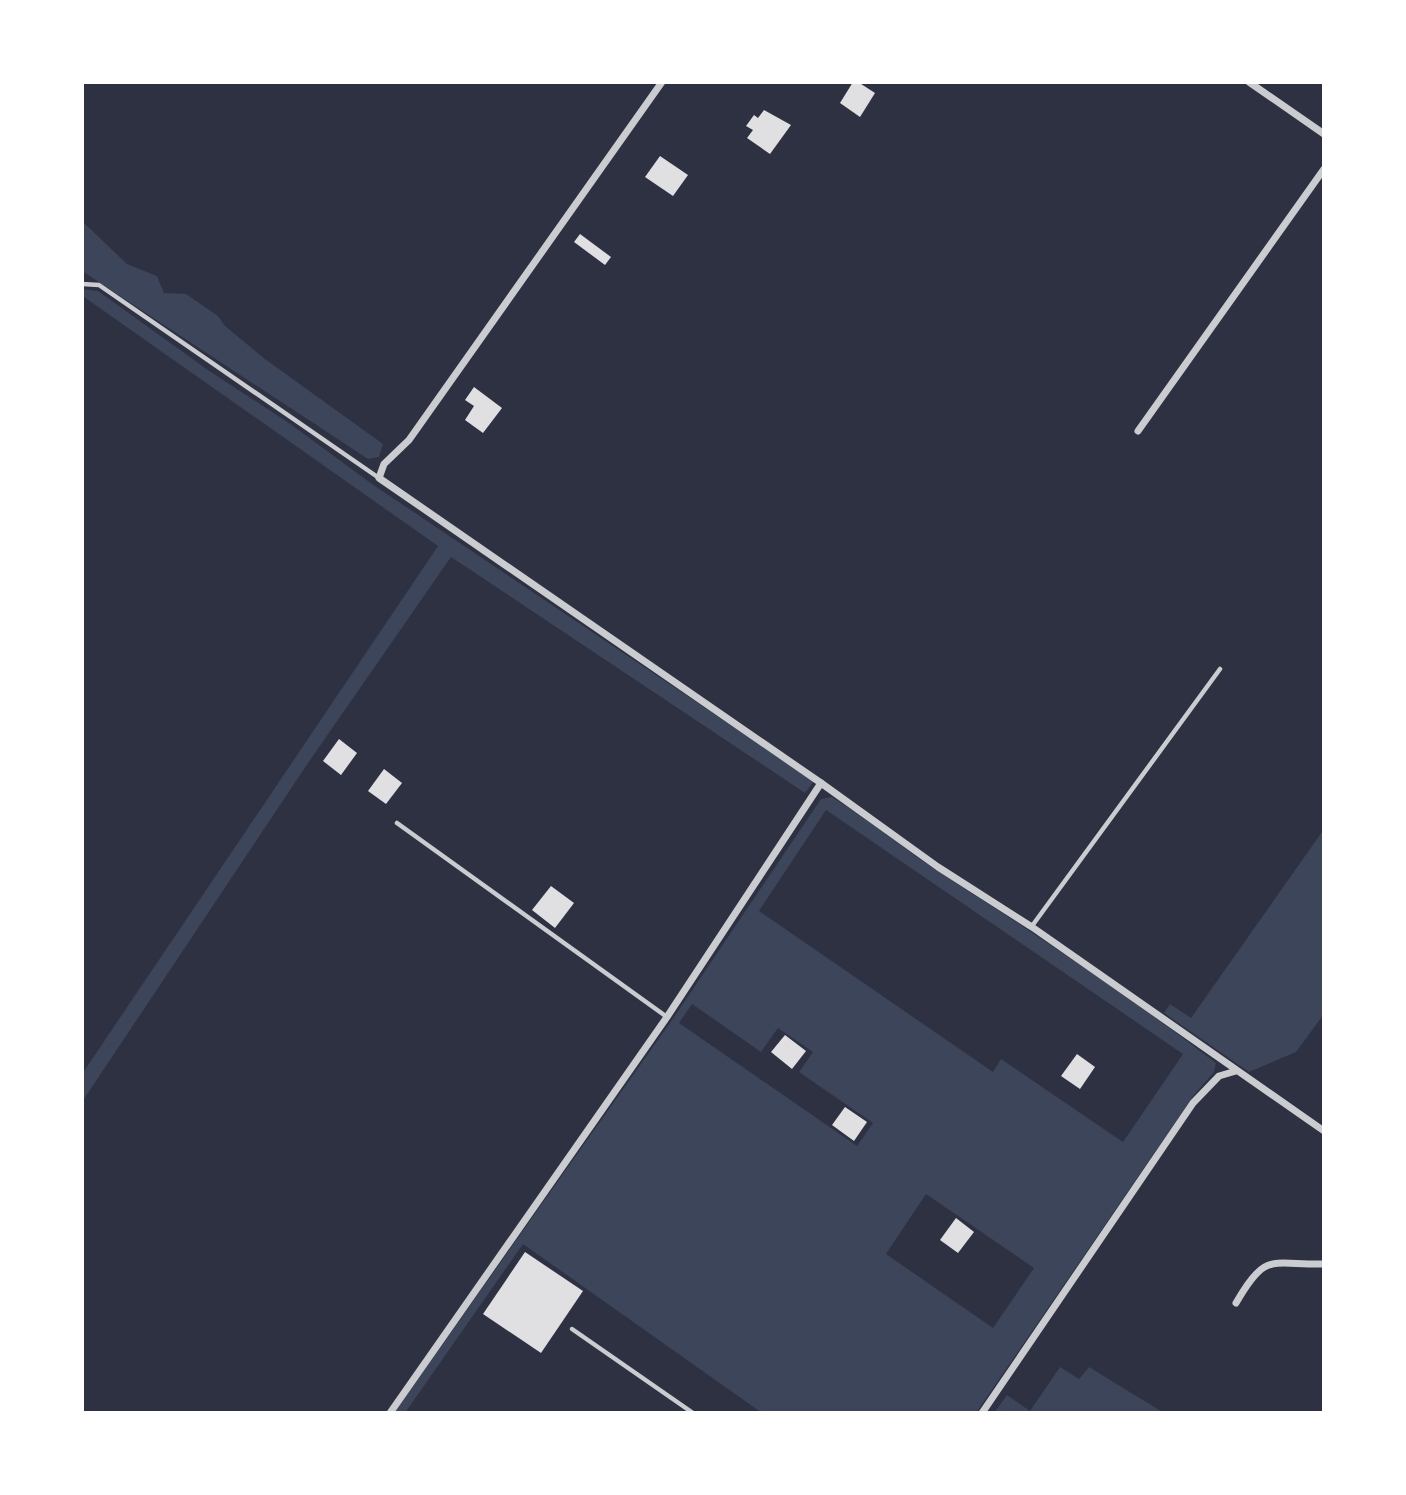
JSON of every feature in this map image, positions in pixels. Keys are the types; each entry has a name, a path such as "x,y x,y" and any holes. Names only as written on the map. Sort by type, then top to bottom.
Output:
{"street":[{"path":"662,82 409,440 384,464 379,478 821,783 938,867 1032,927 1324,1131"},
{"path":"1249,82 1324,134"},
{"path":"1138,431 1324,169"},
{"path":"390,1413 667,1017 821,783"},
{"path":"982,1413 1193,1103 1219,1076 1236,1072"},
{"path":"1236,1303 1251,1277 1268,1264 1324,1264"}],"lane":[{"path":"82,284 99,285 379,478"},
{"path":"1032,927 1220,669"},
{"path":"397,823 667,1017"},
{"path":"572,1329 693,1413"}],"shaded area":[{"path":"82,221 127,264 157,276 164,293 186,294 218,316 225,326 265,359 383,444 379,457 368,459 82,271"},
{"path":"82,289 98,291 372,484 814,781 805,793 451,557 306,766 82,1102 82,1074 438,546 84,297 82,299"},
{"path":"832,797 846,806 1116,990 1216,1063 1214,1072 1194,1095 976,1413 762,1413 523,1244 405,1413 394,1413 672,1020 821,799","holes":["826,810 1183,1054 1123,1142 1001,1059 993,1072 759,911","692,1004 761,1052 778,1028 813,1052 799,1072 873,1123 857,1146 679,1023","926,1194 1034,1268 993,1328 886,1254"]},
{"path":"1324,829 1324,1014 1296,1052 1249,1072 1164,1013 1170,1004 1191,1018"},
{"path":"1060,1367 1079,1379 1089,1367 1164,1413 994,1413 1007,1395 1030,1411"}],"building":[{"path":"853,82 858,82 875,93 860,117 840,103"},
{"path":"764,110 791,125 770,154 747,138 753,130 746,126 754,115 758,118"},
{"path":"660,156 688,175 673,196 645,177"},
{"path":"580,234 611,257 605,265 574,242"},
{"path":"474,387 502,408 483,433 465,420 474,406 465,400"},
{"path":"339,739 357,753 341,775 323,761"},
{"path":"384,769 402,783 386,804 368,791"},
{"path":"551,886 574,903 555,928 532,910"},
{"path":"785,1035 806,1051 792,1069 771,1052"},
{"path":"1077,1054 1095,1067 1080,1089 1061,1076"},
{"path":"845,1107 867,1122 854,1141 832,1125"},
{"path":"956,1218 974,1232 958,1253 940,1240"},
{"path":"525,1252 583,1291 541,1353 483,1314"}]}
